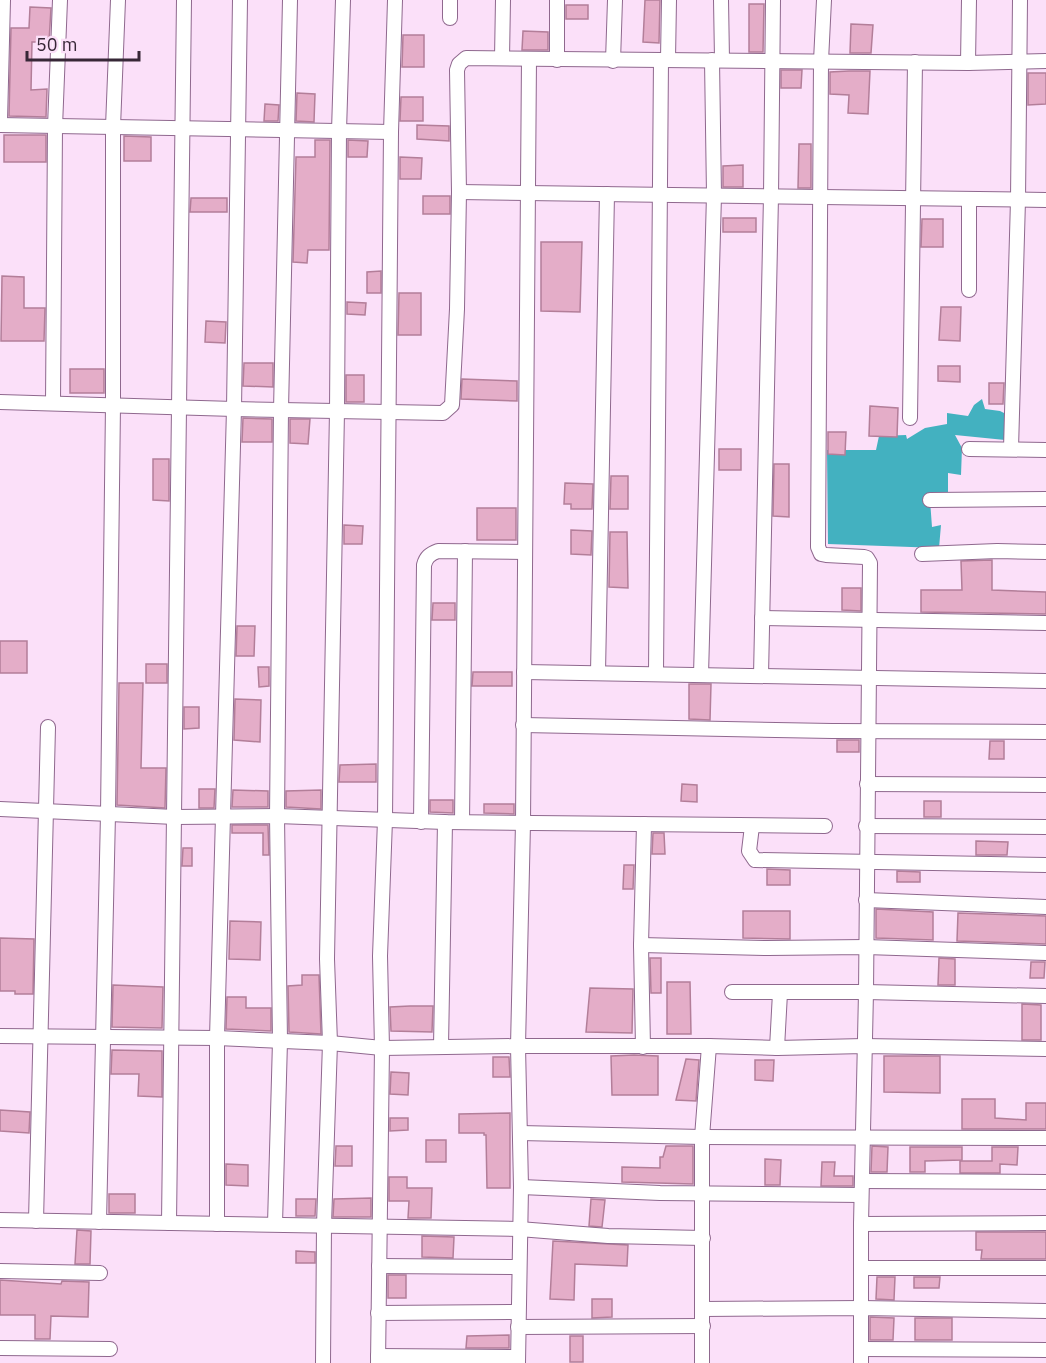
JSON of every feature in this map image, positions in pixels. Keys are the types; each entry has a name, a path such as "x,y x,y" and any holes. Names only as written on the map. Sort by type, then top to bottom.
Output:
{"street":[{"path":"3,0 0,123 55,127 391,132"},
{"path":"53,403 55,127 60,0"},
{"path":"99,1222 108,814 113,405 113,127 118,0"},
{"path":"169,1223 184,0"},
{"path":"217,1224 217,1038 234,409 240,0"},
{"path":"275,1224 280,1041 277,816 281,410 289,130 290,0"},
{"path":"323,1363 324,1225 330,1043 327,959 337,411 339,131 343,0"},
{"path":"395,0 391,132 384,820 380,956 382,1048 378,1360 518,1360 521,1187 518,1046 523,823 530,59"},
{"path":"450,0 450,18"},
{"path":"502,58 503,0"},
{"path":"557,60 558,0"},
{"path":"613,61 615,0"},
{"path":"656,673 660,195 664,59 669,0"},
{"path":"701,675 717,59 721,0"},
{"path":"761,676 773,0"},
{"path":"824,0 821,61 818,547 821,554 864,557 869,560 861,1356 1046,1350"},
{"path":"968,63 969,0"},
{"path":"1011,449 1018,200 1020,0"},
{"path":"0,402 443,413 452,405 457,309 458,70 459,64 466,58 613,61 717,59 1046,62"},
{"path":"909,418 915,62"},
{"path":"459,192 1046,200"},
{"path":"598,673 607,194"},
{"path":"969,199 969,290"},
{"path":"969,448 1046,450"},
{"path":"930,500 1046,500"},
{"path":"421,822 424,565 426,559 430,554 438,551 525,552"},
{"path":"462,822 465,551"},
{"path":"922,554 1046,552"},
{"path":"762,618 1046,623"},
{"path":"524,672 1046,681"},
{"path":"523,725 1046,732"},
{"path":"36,1221 48,727"},
{"path":"867,784 1046,785"},
{"path":"0,809 175,817 277,816 421,822 825,826"},
{"path":"441,1046 445,822"},
{"path":"643,1047 641,945 644,824"},
{"path":"752,826 749,851 755,860 1046,865"},
{"path":"866,826 1046,827"},
{"path":"866,900 1046,907"},
{"path":"641,945 778,949 866,947 1046,953"},
{"path":"732,992 1046,996"},
{"path":"777,1048 780,993"},
{"path":"0,1036 217,1038 330,1043 382,1048 864,1046 1046,1049"},
{"path":"702,1363 702,1137 709,1046"},
{"path":"520,1133 702,1137 1046,1138"},
{"path":"521,1187 703,1193 1046,1182"},
{"path":"0,1220 519,1229 608,1236 703,1238"},
{"path":"861,1224 1046,1222"},
{"path":"379,1266 519,1268"},
{"path":"861,1268 1046,1268"},
{"path":"0,1271 100,1273"},
{"path":"703,1309 861,1308 1046,1311"},
{"path":"378,1312 518,1312"},
{"path":"518,1326 703,1326"},
{"path":"0,1348 110,1349"}],"water":[{"path":"982,399 985,409 1000,411 1008,415 1005,440 955,435 962,448 961,475 948,473 948,495 930,500 932,527 941,525 939,548 828,544 827,450 876,450 879,436 906,435 907,439 925,428 947,424 947,413 968,416 974,405"}],"building":[{"path":"645,0 660,0 659,43 643,42"},
{"path":"749,4 764,4 763,52 749,52"},
{"path":"566,5 588,5 588,19 566,19"},
{"path":"30,7 51,8 49,42 32,42 31,90 47,89 46,117 9,116 11,28 29,28"},
{"path":"851,24 873,25 871,53 850,53"},
{"path":"523,31 548,32 548,50 522,50"},
{"path":"403,35 424,35 424,67 402,67"},
{"path":"781,70 802,70 801,88 781,88"},
{"path":"870,71 868,114 848,113 849,95 830,94 830,72"},
{"path":"1028,73 1046,73 1046,104 1028,105"},
{"path":"297,93 315,94 314,122 296,121"},
{"path":"401,97 423,97 423,121 400,121"},
{"path":"265,104 279,105 278,121 264,121"},
{"path":"417,125 449,126 449,141 417,139"},
{"path":"4,135 46,135 46,162 4,162"},
{"path":"124,136 151,137 151,161 124,161"},
{"path":"315,140 330,140 329,250 308,250 307,263 293,262 296,157 315,157"},
{"path":"348,140 368,141 367,157 348,157"},
{"path":"799,144 811,144 811,188 798,188"},
{"path":"400,157 422,158 421,179 400,179"},
{"path":"743,165 743,187 723,187 723,166"},
{"path":"423,196 450,196 450,214 423,214"},
{"path":"191,198 227,198 227,212 190,212"},
{"path":"723,218 756,218 756,232 723,232"},
{"path":"922,219 943,219 943,247 921,247"},
{"path":"541,242 582,242 580,312 541,311"},
{"path":"381,271 381,293 367,293 367,272"},
{"path":"2,276 24,277 24,308 45,308 44,341 1,341"},
{"path":"399,293 421,293 421,335 398,335"},
{"path":"347,302 366,303 365,315 347,314"},
{"path":"941,307 961,307 960,341 939,340"},
{"path":"206,321 226,322 225,343 205,342"},
{"path":"244,363 273,363 273,387 243,386"},
{"path":"938,366 960,366 960,382 938,381"},
{"path":"70,369 104,369 104,393 70,393"},
{"path":"346,375 364,375 364,402 346,402"},
{"path":"462,379 517,381 517,401 461,399"},
{"path":"989,383 1004,383 1003,404 989,404"},
{"path":"870,406 898,408 897,437 869,436"},
{"path":"243,418 272,419 272,442 242,442"},
{"path":"290,419 310,419 308,444 290,443"},
{"path":"828,432 846,432 845,455 828,454"},
{"path":"719,449 741,449 741,470 719,470"},
{"path":"153,459 169,459 169,501 153,500"},
{"path":"774,464 789,464 789,517 773,516"},
{"path":"611,476 628,476 628,509 610,509"},
{"path":"565,483 593,484 592,509 571,509 571,504 564,504"},
{"path":"477,508 516,508 516,540 477,540"},
{"path":"344,525 363,526 362,544 344,544"},
{"path":"571,530 592,531 591,555 571,554"},
{"path":"610,532 627,532 628,588 609,587"},
{"path":"992,560 992,590 1046,592 1046,614 921,612 921,590 962,590 961,561"},
{"path":"842,588 861,588 861,611 842,610"},
{"path":"433,603 455,603 455,620 432,620"},
{"path":"237,626 255,626 254,656 236,656"},
{"path":"0,641 27,641 27,673 0,673"},
{"path":"146,664 167,664 167,683 146,683"},
{"path":"258,667 269,667 269,686 259,687"},
{"path":"473,672 512,672 512,686 472,686"},
{"path":"119,683 143,683 141,768 166,768 165,808 117,805"},
{"path":"689,684 711,684 710,720 689,719"},
{"path":"235,699 261,700 260,742 234,740"},
{"path":"184,707 199,707 199,728 184,729"},
{"path":"837,740 859,740 859,752 837,752"},
{"path":"990,741 1004,741 1004,759 989,759"},
{"path":"376,764 376,782 339,782 340,765"},
{"path":"682,784 697,785 697,802 681,801"},
{"path":"199,789 215,789 214,808 199,808"},
{"path":"233,790 268,791 268,807 232,807"},
{"path":"321,790 321,809 286,807 286,791"},
{"path":"430,800 453,800 453,813 430,812"},
{"path":"924,801 941,801 941,817 924,817"},
{"path":"484,804 514,804 514,814 484,813"},
{"path":"232,825 268,825 269,855 263,855 263,833 232,833"},
{"path":"653,833 664,833 665,854 652,854"},
{"path":"976,841 1008,842 1007,855 976,855"},
{"path":"183,848 192,848 192,866 182,866"},
{"path":"624,865 634,865 633,889 623,889"},
{"path":"767,869 790,870 790,885 767,885"},
{"path":"897,871 920,872 920,882 897,882"},
{"path":"876,909 933,912 933,940 876,938"},
{"path":"743,911 790,911 790,939 743,938"},
{"path":"958,913 1046,916 1046,944 957,941"},
{"path":"230,921 261,922 260,960 229,959"},
{"path":"0,938 34,939 33,994 0,991"},
{"path":"650,958 661,958 661,993 651,993"},
{"path":"939,958 955,959 955,985 938,985"},
{"path":"1031,962 1045,962 1044,978 1030,978"},
{"path":"302,975 319,975 321,1034 289,1032 288,986 302,985"},
{"path":"667,982 690,982 691,1034 667,1034"},
{"path":"113,985 163,987 162,1028 112,1027"},
{"path":"590,988 633,989 632,1033 586,1032"},
{"path":"227,997 246,997 246,1008 271,1008 271,1031 226,1029"},
{"path":"1022,1004 1041,1005 1041,1040 1022,1040"},
{"path":"433,1006 432,1032 391,1031 390,1007"},
{"path":"112,1050 162,1051 162,1097 138,1096 139,1074 111,1074"},
{"path":"611,1056 658,1056 658,1095 612,1095"},
{"path":"884,1056 940,1056 940,1093 884,1092"},
{"path":"493,1057 509,1057 510,1077 493,1077"},
{"path":"686,1059 699,1060 696,1101 676,1100"},
{"path":"755,1060 774,1060 773,1081 755,1080"},
{"path":"391,1072 409,1073 408,1095 390,1094"},
{"path":"962,1099 995,1099 995,1118 1026,1120 1026,1103 1046,1103 1046,1129 962,1129"},
{"path":"0,1110 30,1112 29,1133 0,1131"},
{"path":"510,1113 510,1188 487,1188 486,1135 484,1133 459,1133 459,1114"},
{"path":"390,1118 408,1118 408,1130 390,1131"},
{"path":"426,1140 446,1140 446,1162 426,1162"},
{"path":"336,1146 352,1146 352,1166 335,1166"},
{"path":"666,1146 693,1146 693,1184 622,1182 622,1167 660,1168 660,1157 663,1157"},
{"path":"872,1146 888,1147 887,1172 871,1172"},
{"path":"910,1147 962,1147 962,1160 925,1161 925,1172 910,1172"},
{"path":"992,1147 1018,1147 1017,1165 1000,1164 1000,1173 960,1173 960,1161 992,1161"},
{"path":"765,1159 781,1160 780,1185 765,1185"},
{"path":"822,1162 835,1162 834,1176 853,1176 853,1186 821,1186"},
{"path":"226,1164 248,1165 248,1186 226,1185"},
{"path":"389,1177 407,1177 407,1188 432,1188 431,1218 408,1218 409,1201 389,1201"},
{"path":"109,1194 135,1194 135,1213 109,1213"},
{"path":"371,1198 371,1217 333,1217 334,1199"},
{"path":"296,1199 316,1199 315,1216 296,1216"},
{"path":"591,1199 605,1200 602,1227 589,1226"},
{"path":"77,1230 91,1231 90,1264 75,1264"},
{"path":"976,1232 1046,1232 1046,1259 981,1259 982,1250 976,1250"},
{"path":"422,1236 454,1237 453,1258 422,1257"},
{"path":"553,1241 628,1245 627,1266 575,1264 574,1300 550,1299"},
{"path":"296,1251 315,1252 315,1263 296,1263"},
{"path":"388,1275 406,1275 406,1298 388,1298"},
{"path":"877,1277 895,1277 894,1300 876,1299"},
{"path":"914,1277 940,1277 939,1288 914,1288"},
{"path":"0,1280 61,1284 62,1281 89,1282 88,1317 51,1316 50,1339 35,1339 35,1315 0,1315"},
{"path":"592,1299 612,1299 612,1317 592,1318"},
{"path":"870,1317 894,1318 893,1340 870,1340"},
{"path":"915,1318 952,1318 952,1340 915,1340"},
{"path":"509,1335 509,1348 466,1348 467,1336"},
{"path":"570,1336 583,1336 583,1362 570,1362"}]}
